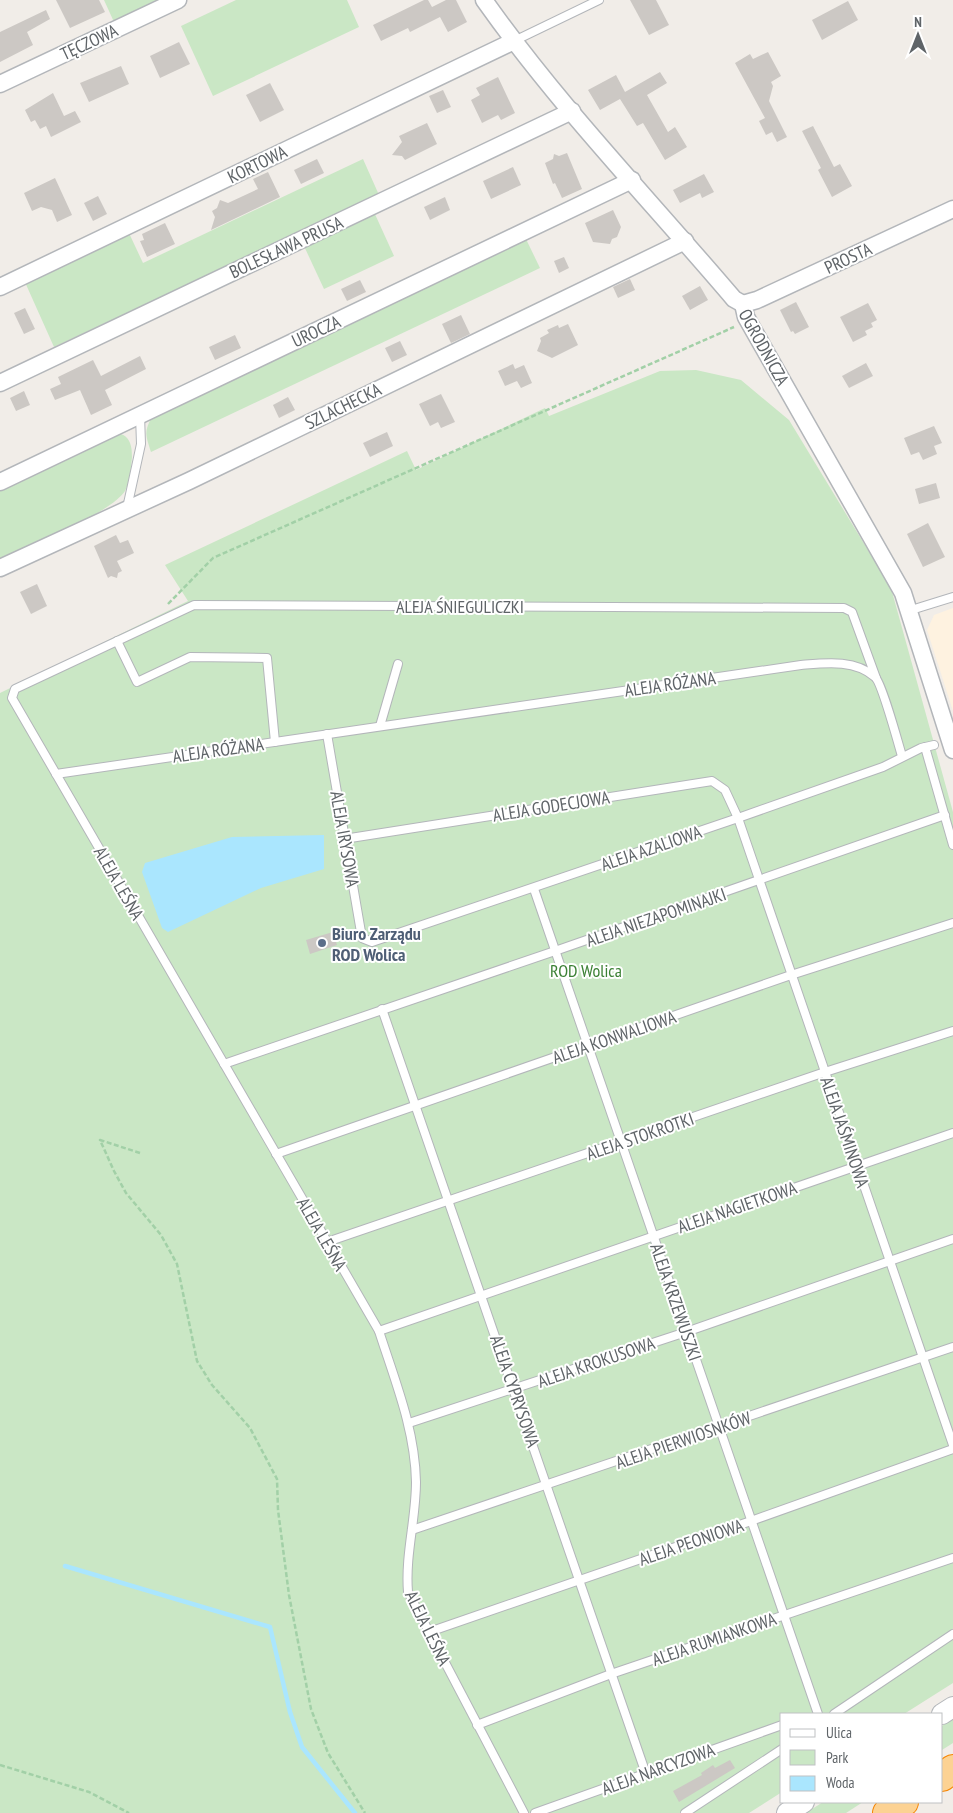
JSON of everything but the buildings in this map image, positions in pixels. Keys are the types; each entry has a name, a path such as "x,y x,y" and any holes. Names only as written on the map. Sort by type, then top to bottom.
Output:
{"highway":[{"path":"887,1813 902,1803"}],"street":[{"name":"TĘCZOWA","path":"0,84 178,0"},
{"name":"OGRODNICZA","path":"484,0 514,42 572,111 734,299 743,304 744,313 748,321 903,593 953,750"},
{"name":"KORTOWA","path":"0,287 514,42"},
{"name":"BOLESŁAWA PRUSA","path":"0,382 572,111"},
{"name":"UROCZA","path":"0,482 632,180"},
{"name":"PROSTA","path":"743,304 757,300 953,209"},
{"name":"SZLACHECKA","path":"0,568 207,472 685,241"},
{"path":"787,1813 802,1803"}],"lane":[{"path":"514,42 599,0"},
{"path":"127,508 141,444 140,414"},
{"path":"908,611 953,597"},
{"name":"ALEJA ŚNIEGULICZKI","path":"16,689 194,605 844,608 852,612 876,678"},
{"path":"117,641 137,682 190,656 267,658 275,742"},
{"path":"380,726 398,664"},
{"name":"ALEJA RÓŻANA","path":"56,774 801,665 846,664 862,668 876,678"},
{"path":"876,678 902,756"},
{"name":"ALEJA LEŚNA","path":"16,689 12,698 379,1331 409,1423 415,1456 416,1484 407,1574 408,1592 524,1813"},
{"name":"ALEJA IRYSOWA","path":"327,734 362,938 366,941"},
{"name":"ALEJA AZALIOWA","path":"366,941 372,942 534,889 883,767 902,756 934,745"},
{"path":"925,747 953,845"},
{"name":"ALEJA GODECJOWA","path":"344,839 712,781 725,790 738,818"},
{"name":"ALEJA NIEZAPOMINAJKI","path":"224,1064 759,881 945,815"},
{"name":"ALEJA JAŚMINOWA","path":"738,818 953,1445"},
{"name":"ALEJA KRZEWUSZKI","path":"534,889 816,1713"},
{"name":"ALEJA KONWALIOWA","path":"276,1154 791,974 953,923"},
{"name":"ALEJA CYPRYSOWA","path":"382,1010 646,1774"},
{"name":"ALEJA STOKROTKI","path":"327,1242 449,1202 825,1072 953,1031"},
{"name":"ALEJA NAGIETKOWA","path":"379,1331 953,1133"},
{"name":"ALEJA KROKUSOWA","path":"409,1423 686,1332 953,1239"},
{"name":"ALEJA PIERWIOSNKÓW","path":"412,1530 719,1428 953,1347"},
{"name":"ALEJA PEONIOWA","path":"428,1632 751,1522 953,1449"},
{"name":"ALEJA RUMIANKOWA","path":"477,1725 611,1674 953,1558"},
{"path":"835,1713 953,1634"},
{"name":"ALEJA NARCYZOWA","path":"535,1813 780,1726"},
{"path":"685,1813 780,1750"}],"path":[{"path":"166,605 213,558 748,321"},
{"path":"140,1153 100,1140 126,1193 161,1235 177,1264 197,1362 212,1385 250,1428 277,1479 278,1510 289,1596 311,1709 328,1754 365,1813"},
{"path":"0,1765 89,1792 129,1813"}],"shaded area":[{"path":"953,608 953,711 927,630 934,615"}],"green space":[{"path":"104,0 159,0 114,22"},
{"path":"236,0 347,0 359,27 213,96 181,26"},
{"path":"363,159 379,195 54,347 24,280 128,231 143,263"},
{"path":"374,212 394,256 324,289 304,246"},
{"path":"525,237 540,268 151,452 146,433 153,415"},
{"name":"ROD Wolica","path":"696,370 741,380 789,420 891,588 953,812 953,1683 906,1713 780,1713 780,1793 749,1813 0,1813 0,693 188,601 165,565 407,451 416,470 545,408 549,416 660,371"},
{"path":"118,433 128,439 132,449 130,474 125,491 103,510 0,560 0,486"},
{"path":"953,1718 953,1743 943,1749 943,1725"},
{"path":"821,1803 861,1803 846,1813 806,1813"}],"water":[{"path":"324,835 324,869 261,888 168,932 162,928 142,872 145,863 232,837"}],"waterway":[{"path":"65,1566 270,1627 290,1712 302,1747 355,1813"}],"place":[{"name":"Biuro Zarządu ROD Wolica","path":"322,943"}]}
